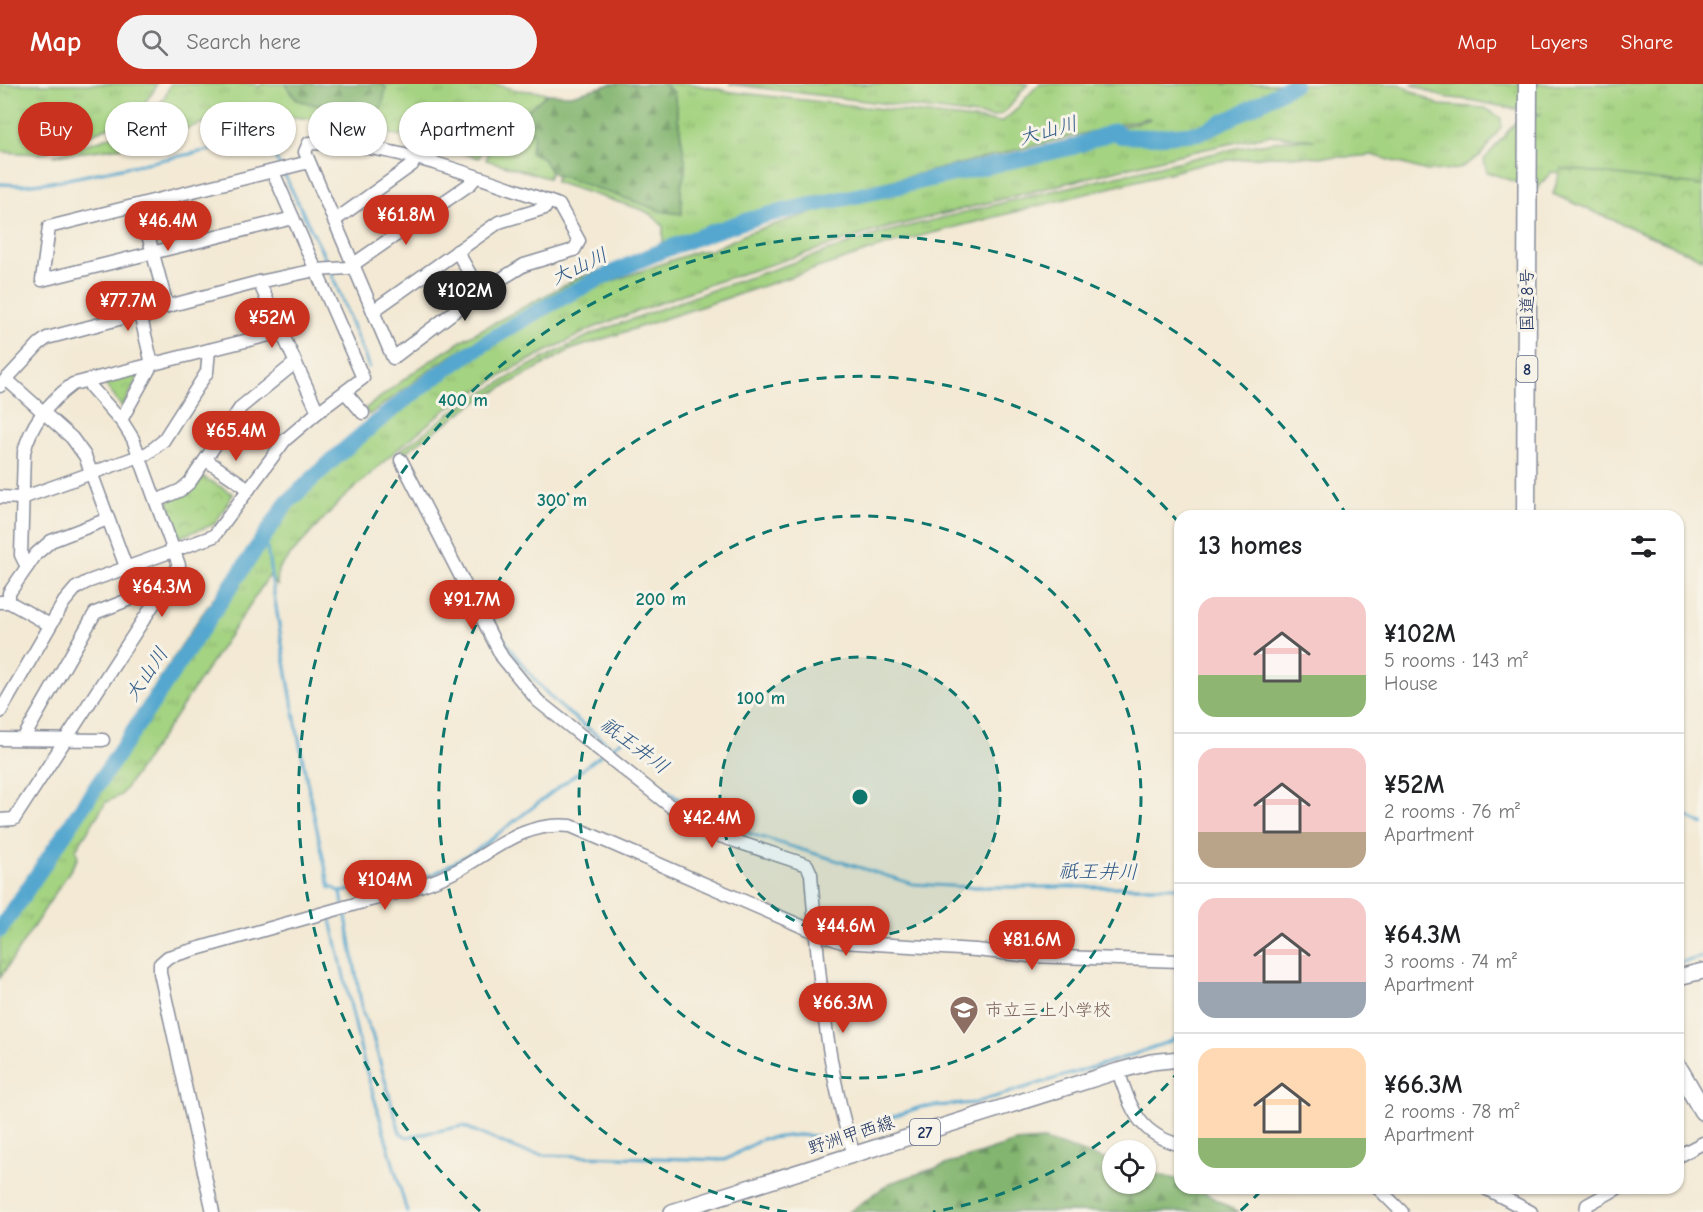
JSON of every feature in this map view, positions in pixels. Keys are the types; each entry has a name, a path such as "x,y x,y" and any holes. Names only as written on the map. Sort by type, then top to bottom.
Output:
{"highway":[{"name":"国道8号","path":"1526,510 1528,84"},
{"path":"1684,1078 1703,1111"}],"main road":[{"path":"1684,976 1703,971"},
{"name":"野洲甲西線","path":"672,1212 1118,1071 1151,1062 1174,1060"}],"street":[{"path":"333,143 415,159 559,205 579,241 574,250 524,265 480,292 393,358 305,152 309,144 333,143"},
{"path":"334,221 412,165 415,159"},
{"path":"293,218 42,280 49,227 309,162"},
{"path":"2,703 64,602 76,588 126,567 214,536 285,440 363,378 273,172"},
{"path":"126,567 85,456 72,438 44,412 3,383 47,338 259,282 316,270 348,268 470,184 476,177"},
{"path":"373,311 499,222 545,208 548,201"},
{"path":"140,205 167,306"},
{"path":"458,251 480,292"},
{"path":"259,282 318,412"},
{"path":"121,420 152,364 140,314"},
{"path":"27,567 21,555 26,444 28,435 60,394 73,384 281,332"},
{"path":"0,497 22,498 148,453 163,441 207,372 208,350"},
{"path":"156,501 181,490 190,482 241,406 295,363"},
{"path":"0,820 14,819 179,565 133,438 121,420 91,387 88,380"},
{"path":"345,392 363,413"},
{"path":"206,460 249,489"},
{"path":"401,460 502,657 538,701 699,829 807,865 811,874 815,932 832,1063 854,1155"},
{"path":"50,625 4,602 36,554 51,541 108,519"},
{"path":"23,740 95,613 148,591 158,597"},
{"path":"0,739 103,741"},
{"path":"213,1212 160,973 160,964 168,957 420,886 460,869 497,845 536,827 558,824 572,826 842,942 976,950 1029,956 1174,961"},
{"path":"1118,1071 1131,1108 1143,1125 1160,1137 1174,1143"},
{"path":"1684,1153 1703,1143"},
{"path":"1384,1194 1402,1212"},
{"path":"1496,1194 1531,1212"},
{"path":"1586,1212 1587,1205 1607,1194"}],"green space":[{"path":"0,84 157,84 145,102 105,102 105,129 93,133 93,102 18,102 18,153 0,152"},
{"path":"170,84 255,84 258,87 263,84 286,84 291,94 386,88 382,84 494,84 547,94 535,104 535,102 399,102 399,136 387,133 387,102 308,102 308,119 296,117 296,102 200,102 200,124 188,128 188,102 160,102"},
{"path":"286,84 382,84 386,88 383,102 308,103 297,100"},
{"path":"612,84 664,84 674,93 686,167 681,188 682,214 665,212 551,172 542,157 535,155 535,104 547,94 571,95"},
{"path":"664,84 692,84 732,92 1000,122 1006,119 1040,84 1399,84 1439,105 1485,108 1501,118 1501,127 1481,155 1459,169 1427,171 1372,155 1270,156 1211,162 893,243 570,350 473,404 401,455 401,450 453,411 527,367 594,333 718,288 878,234 1010,201 1237,148 1287,140 1315,140 1270,135 1178,155 875,231 710,284 593,328 514,368 445,410 398,449 338,503 278,569 277,586 269,576 121,795 106,802 76,849 78,858 0,978 0,924 198,620 256,539 347,441 403,395 469,351 553,305 607,283 698,251 711,250 748,233 913,181 1151,119 1147,118 865,187 586,282 518,315 438,364 369,415 365,409 418,369 466,338 578,278 656,251 663,241 663,226 652,215 643,210 555,182 557,175 682,214 681,188 686,167 674,93"},
{"path":"729,84 1028,84 1004,112 993,117"},
{"path":"1411,84 1703,84 1703,188 1551,172 1537,189 1487,172 1484,160 1515,123 1540,114 1443,97"},
{"path":"535,135 551,172 548,178 486,160 487,156 535,156"},
{"path":"105,138 105,149 93,151 93,142"},
{"path":"1561,168 1703,186 1703,259 1553,194"},
{"path":"143,369 122,407 102,380"},
{"path":"203,477 233,494 215,524 179,537 168,502"},
{"path":"1044,1140 1102,1158 1102,1194 1156,1194 1156,1174 1174,1179 1174,1194 1207,1194 1238,1212 849,1212 890,1183 1015,1142"}],"waterway":[{"name":"大山川","path":"0,930 286,504 388,413 442,372 498,335 556,301 617,271 680,244 745,221 1073,147 1115,131 1121,136 1151,137 1199,133 1236,116 1294,84"},
{"name":"祇王井川","path":"0,184 24,185 58,181 244,143 257,144 266,148 274,155 280,166"},
{"name":"祇王井川","path":"283,172 329,266"},
{"name":"祇王井川","path":"331,272 369,367"},
{"name":"祇王井川","path":"411,463 426,496"},
{"path":"265,534 294,712 330,888"},
{"name":"祇王井川","path":"477,596 515,655 562,708 709,821 913,884 968,887 1174,887"},
{"name":"祇王井川","path":"607,751 624,739"},
{"path":"330,886 341,892 432,875 478,849 601,755"},
{"name":"祇王井川","path":"1684,815 1703,824"},
{"path":"341,892 343,905"},
{"path":"345,911 363,1014 372,1034 400,1133 407,1137 463,1126 522,1151 544,1155 725,1160 762,1139 797,1135 846,1136"},
{"path":"331,920 363,1059 407,1212"},
{"path":"1684,962 1703,957"},
{"path":"852,1133 921,1107 975,1103 1126,1057 1174,1039"}],"place":[{"name":"市立三上小学校","path":"964,1036"}]}
